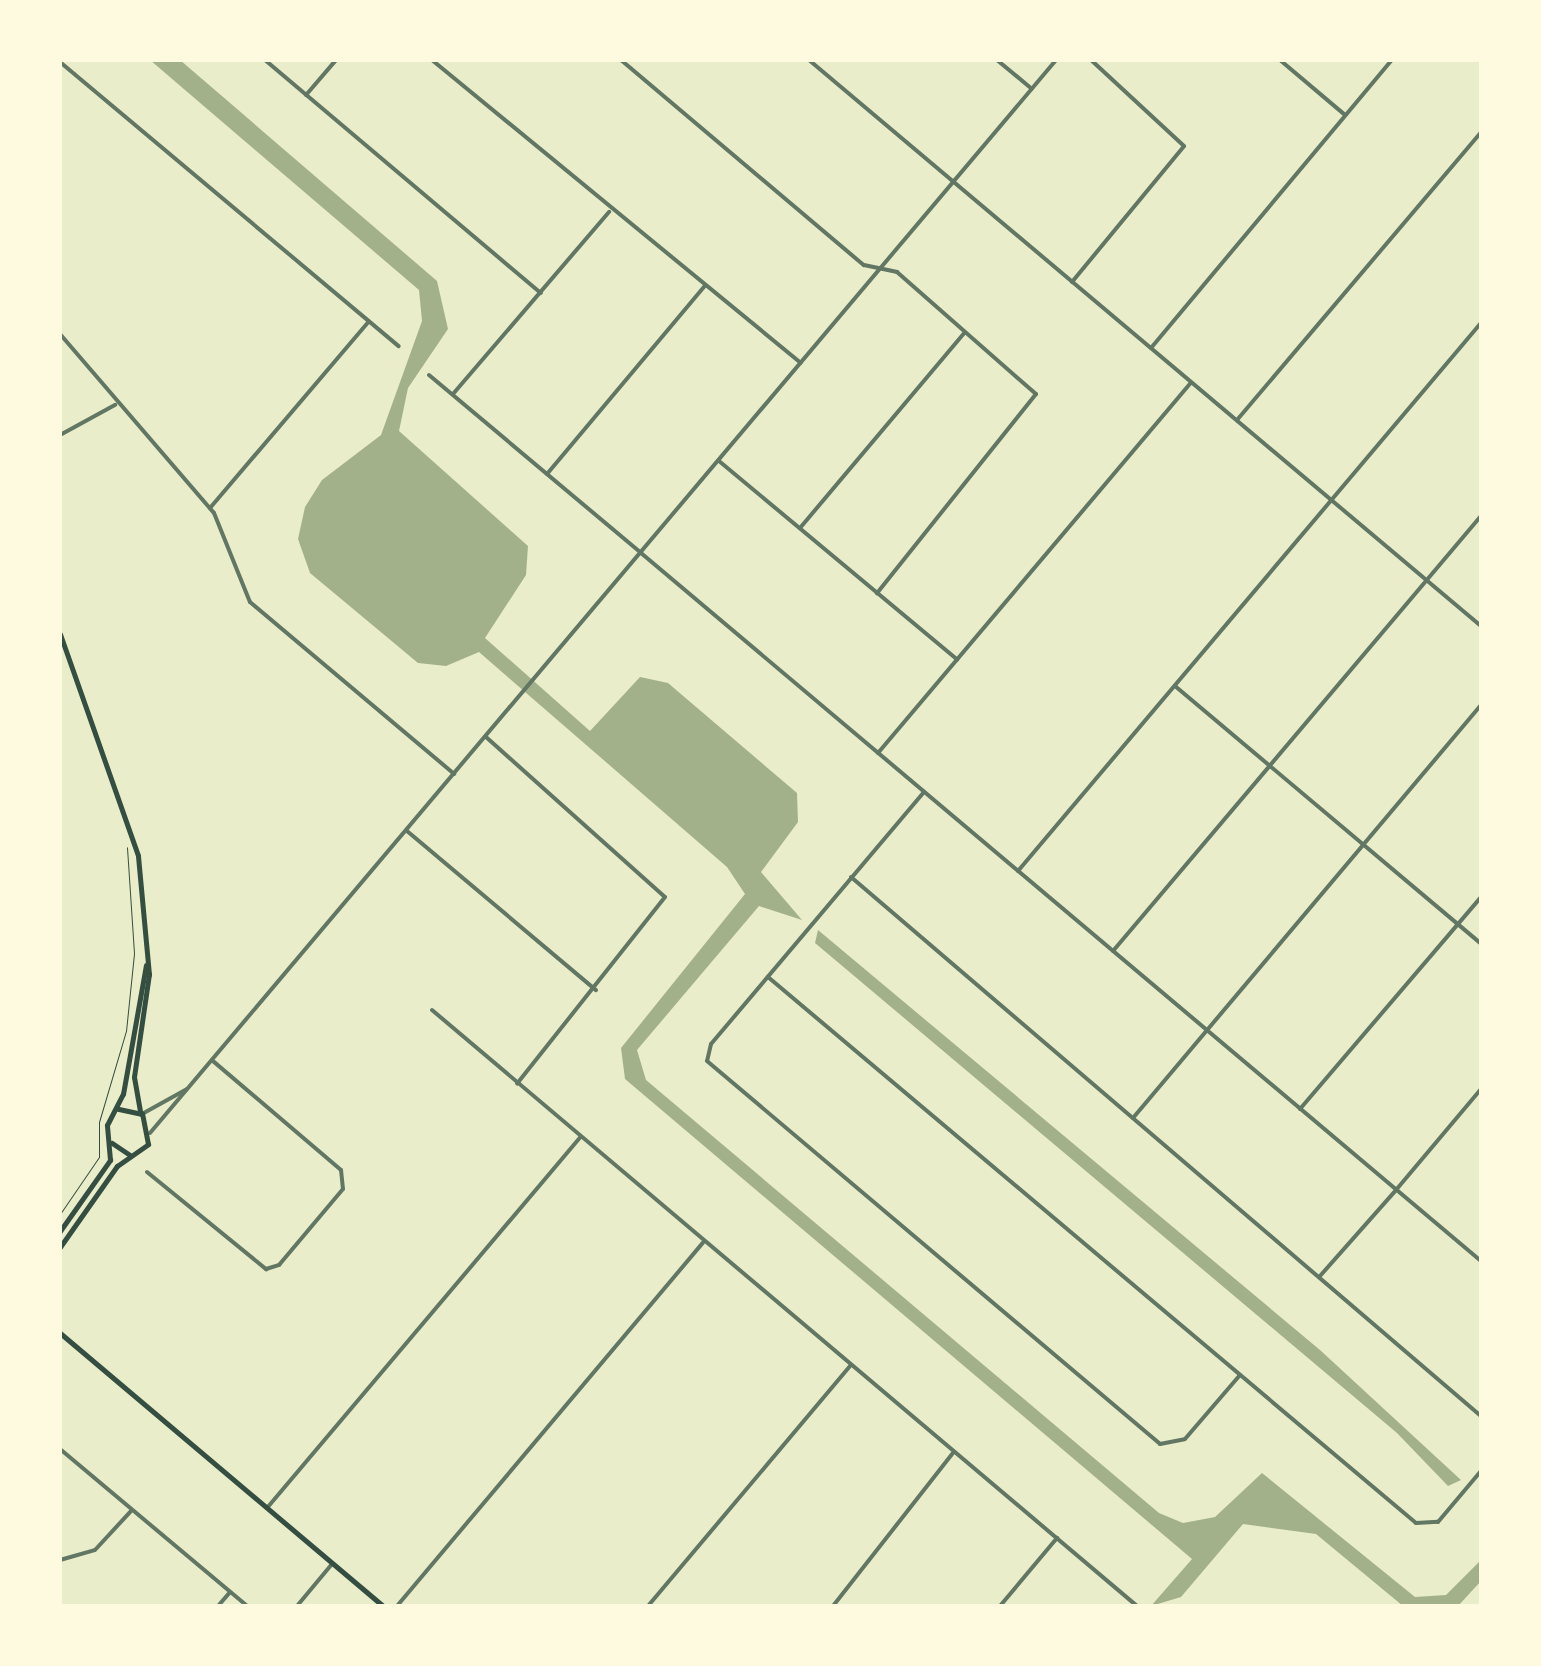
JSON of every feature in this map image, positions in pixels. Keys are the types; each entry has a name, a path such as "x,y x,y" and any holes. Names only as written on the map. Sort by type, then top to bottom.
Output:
{"main road":[{"path":"60,634 131,823 146,964 134,1076 141,1113 150,1133 60,1247"},
{"path":"60,1231 108,1164 146,964"},
{"path":"116,1110 141,1113"},
{"path":"111,1141 130,1155"},
{"path":"60,1333 383,1606"}],"street":[{"path":"266,60 540,293"},
{"path":"306,94 336,60"},
{"path":"432,60 801,363"},
{"path":"621,60 864,265 881,268 966,332 1037,398 877,593"},
{"path":"809,60 1481,626"},
{"path":"997,60 1032,89"},
{"path":"150,1133 1056,60"},
{"path":"1072,282 1184,146 1091,60"},
{"path":"1280,60 1345,116"},
{"path":"1151,348 1392,60"},
{"path":"60,62 399,346"},
{"path":"1237,420 1481,132"},
{"path":"454,394 611,210"},
{"path":"547,474 706,286"},
{"path":"210,508 369,321"},
{"path":"1018,871 1481,323"},
{"path":"800,528 966,332"},
{"path":"60,334 115,404 210,508 250,602 454,774"},
{"path":"429,374 1481,1261"},
{"path":"878,753 1192,382"},
{"path":"60,435 115,404"},
{"path":"718,460 957,659"},
{"path":"1114,952 1481,516"},
{"path":"1175,686 1481,944"},
{"path":"1133,1118 1481,705"},
{"path":"486,737 665,897 596,990 517,1084"},
{"path":"924,792 706,1052 726,1079 1168,1446 1240,1375"},
{"path":"407,831 596,990"},
{"path":"851,877 1481,1416"},
{"path":"1300,1109 1481,897"},
{"path":"768,977 1426,1528 1481,1471"},
{"path":"432,1010 1137,1606"},
{"path":"147,1172 257,1266 277,1268 346,1184 342,1170 213,1060"},
{"path":"141,1113 187,1089"},
{"path":"1320,1276 1481,1089"},
{"path":"267,1508 581,1137"},
{"path":"397,1606 704,1242"},
{"path":"650,1606 852,1365"},
{"path":"60,1449 247,1606"},
{"path":"833,1606 954,1452"},
{"path":"60,1560 98,1548 132,1510"},
{"path":"1000,1606 1057,1538"},
{"path":"297,1606 332,1564"},
{"path":"218,1606 230,1592"},
{"path":"1279,1605 1290,1606"}],"path":[{"path":"60,1214 99,1158 99,1122 126,1031 134,912 124,831"}],"shaded area":[{"path":"150,60 180,60 437,281 448,329 408,388 399,431 528,546 526,575 485,638 590,731 640,677 668,683 797,793 798,822 761,872 802,920 759,906 637,1050 646,1080 1159,1513 1183,1523 1215,1517 1262,1473 1415,1597 1446,1595 1481,1560 1481,1581 1458,1606 1403,1606 1316,1534 1243,1524 1181,1597 1151,1606 1192,1559 625,1079 621,1048 745,894 727,867 479,652 446,666 418,663 310,573 298,539 305,507 322,480 381,435 422,321 419,290"},
{"path":"818,930 1320,1350 1461,1480 1448,1486 1397,1433 815,943"}]}
